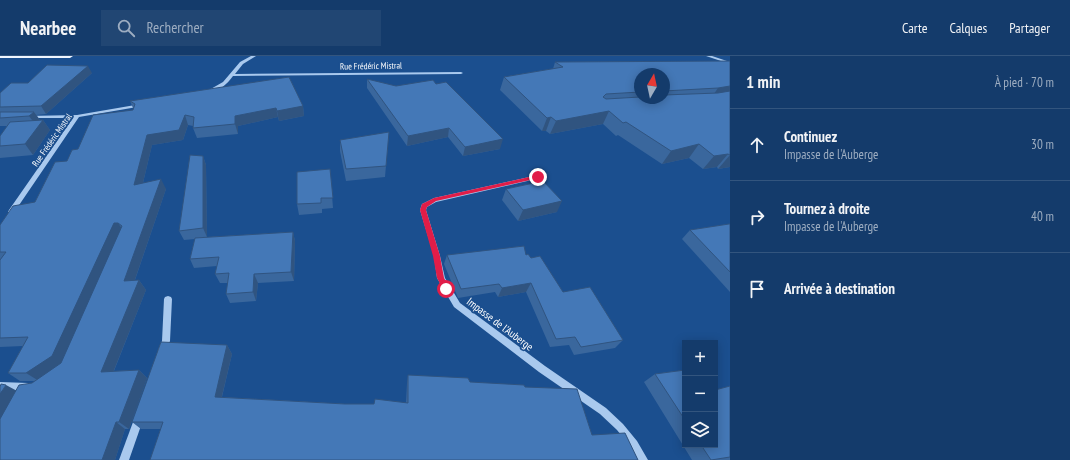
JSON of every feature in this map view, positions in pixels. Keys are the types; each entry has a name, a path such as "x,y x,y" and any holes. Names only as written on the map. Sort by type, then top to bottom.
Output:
{"main road":[{"path":"0,56 70,56"}],"street":[{"path":"208,92 224,85 233,75 240,63 254,56"},
{"path":"708,56 730,63"},
{"name":"Rue Frédéric Mistral","path":"233,75 461,73"},
{"name":"Rue Frédéric Mistral","path":"8,216 77,116 147,104"},
{"path":"23,118 77,116"},
{"name":"Impasse de l'Auberge","path":"538,177 434,200 424,206 423,210 437,256 441,278 457,305 542,369 603,411 634,444 643,460"},
{"path":"160,356 166,341 168,299"},
{"path":"0,386 29,389"},
{"path":"124,460 142,408"}],"building":[{"path":"730,61 730,86 670,91 670,68 634,68 634,92 606,94 603,97 606,99 634,97 634,104 670,104 670,95 718,93 730,91 730,155 714,156 699,144 671,151 626,122 623,123 609,111 556,121 551,117 547,118 504,77 563,67 555,62"},
{"path":"47,65 88,66 41,106 0,107 0,93 11,83 28,83"},
{"path":"289,77 303,106 277,111 276,108 235,116 235,124 193,128 194,117 185,115 179,130 147,135 134,185 161,179 124,281 139,280 101,372 139,370 119,422 116,422 102,460 0,460 0,419 19,385 32,383 61,363 122,226 118,223 114,223 52,356 26,373 8,373 28,337 0,338 0,260 6,252 0,252 0,225 13,206 35,202 55,162 67,161 72,150 78,149 93,115 133,110 135,104 130,101"},
{"path":"367,79 396,86 433,80 436,84 446,82 503,139 465,147 449,128 408,136"},
{"path":"0,112 34,112 29,116 0,118"},
{"path":"43,120 25,144 0,146 0,136 10,122"},
{"path":"389,132 386,166 346,169 340,140"},
{"path":"190,155 203,156 203,228 179,231"},
{"path":"330,169 333,198 321,198 321,203 297,204 297,172"},
{"path":"543,181 562,201 523,210 506,189"},
{"path":"730,224 730,272 690,230"},
{"path":"293,232 291,272 254,274 253,292 226,294 229,273 215,274 219,257 190,259 195,238"},
{"path":"524,246 526,255 528,254 531,258 540,256 563,292 590,287 623,340 581,347 575,337 556,339 531,283 502,288 499,284 461,289 447,255"},
{"path":"161,342 227,345 215,397 345,404 374,404 375,399 408,403 408,375 468,378 470,382 524,385 525,387 577,389 592,435 625,433 638,460 150,460 163,422 132,422"},
{"path":"682,370 682,415 655,374"},
{"path":"1,384 6,385 0,394 0,387"},
{"path":"730,386 730,457 711,460 703,448 718,448 718,389"}],"route":[{"path":"446,289 438,269 437,256 423,210 424,206 428,202 434,200 538,177"}]}
